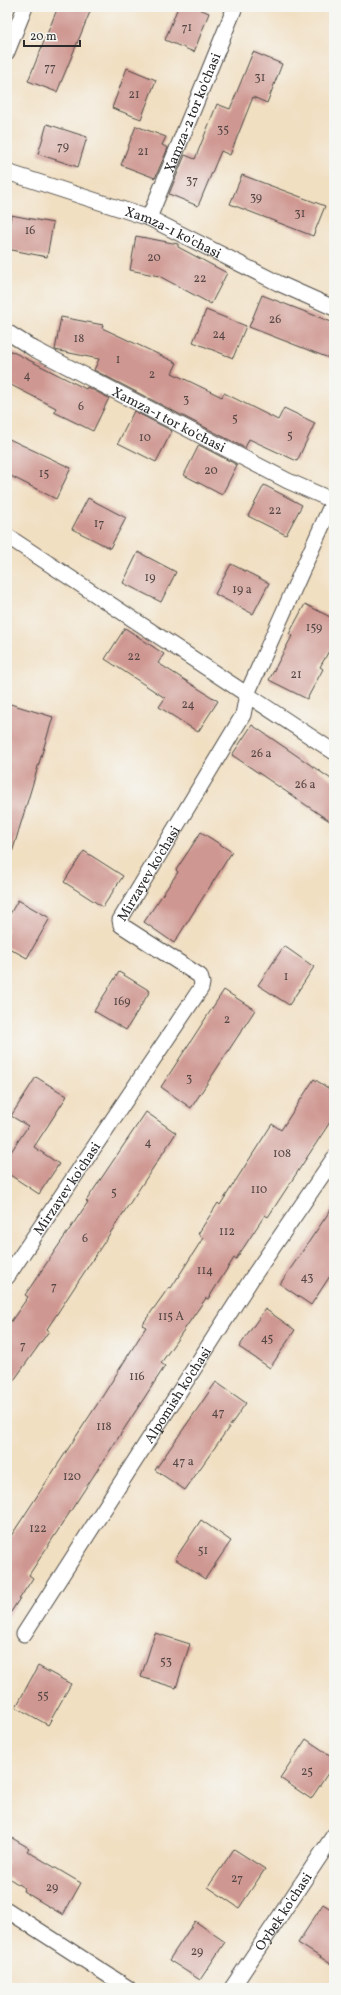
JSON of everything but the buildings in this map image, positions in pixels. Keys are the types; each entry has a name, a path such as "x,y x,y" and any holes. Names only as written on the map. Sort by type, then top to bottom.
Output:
{"street":[{"path":"7,52 25,7"},
{"name":"Xamza-2 tor ko'chasi","path":"149,218 235,7"},
{"name":"Xamza-1 ko'chasi","path":"7,173 149,218 278,283 334,308"},
{"name":"Xamza-1 tor ko'chasi","path":"7,332 34,349 288,481 334,500"},
{"name":"Mirzayev ko'chasi","path":"7,1277 201,988 202,983 200,976 120,922 243,715 247,694 334,500"},
{"path":"7,536 334,752"},
{"name":"Alpomish ko'chasi","path":"24,1634 250,1282 334,1158"},
{"name":"Oybek ko'chasi","path":"232,1988 334,1835"},
{"path":"7,1910 128,1988"}]}
